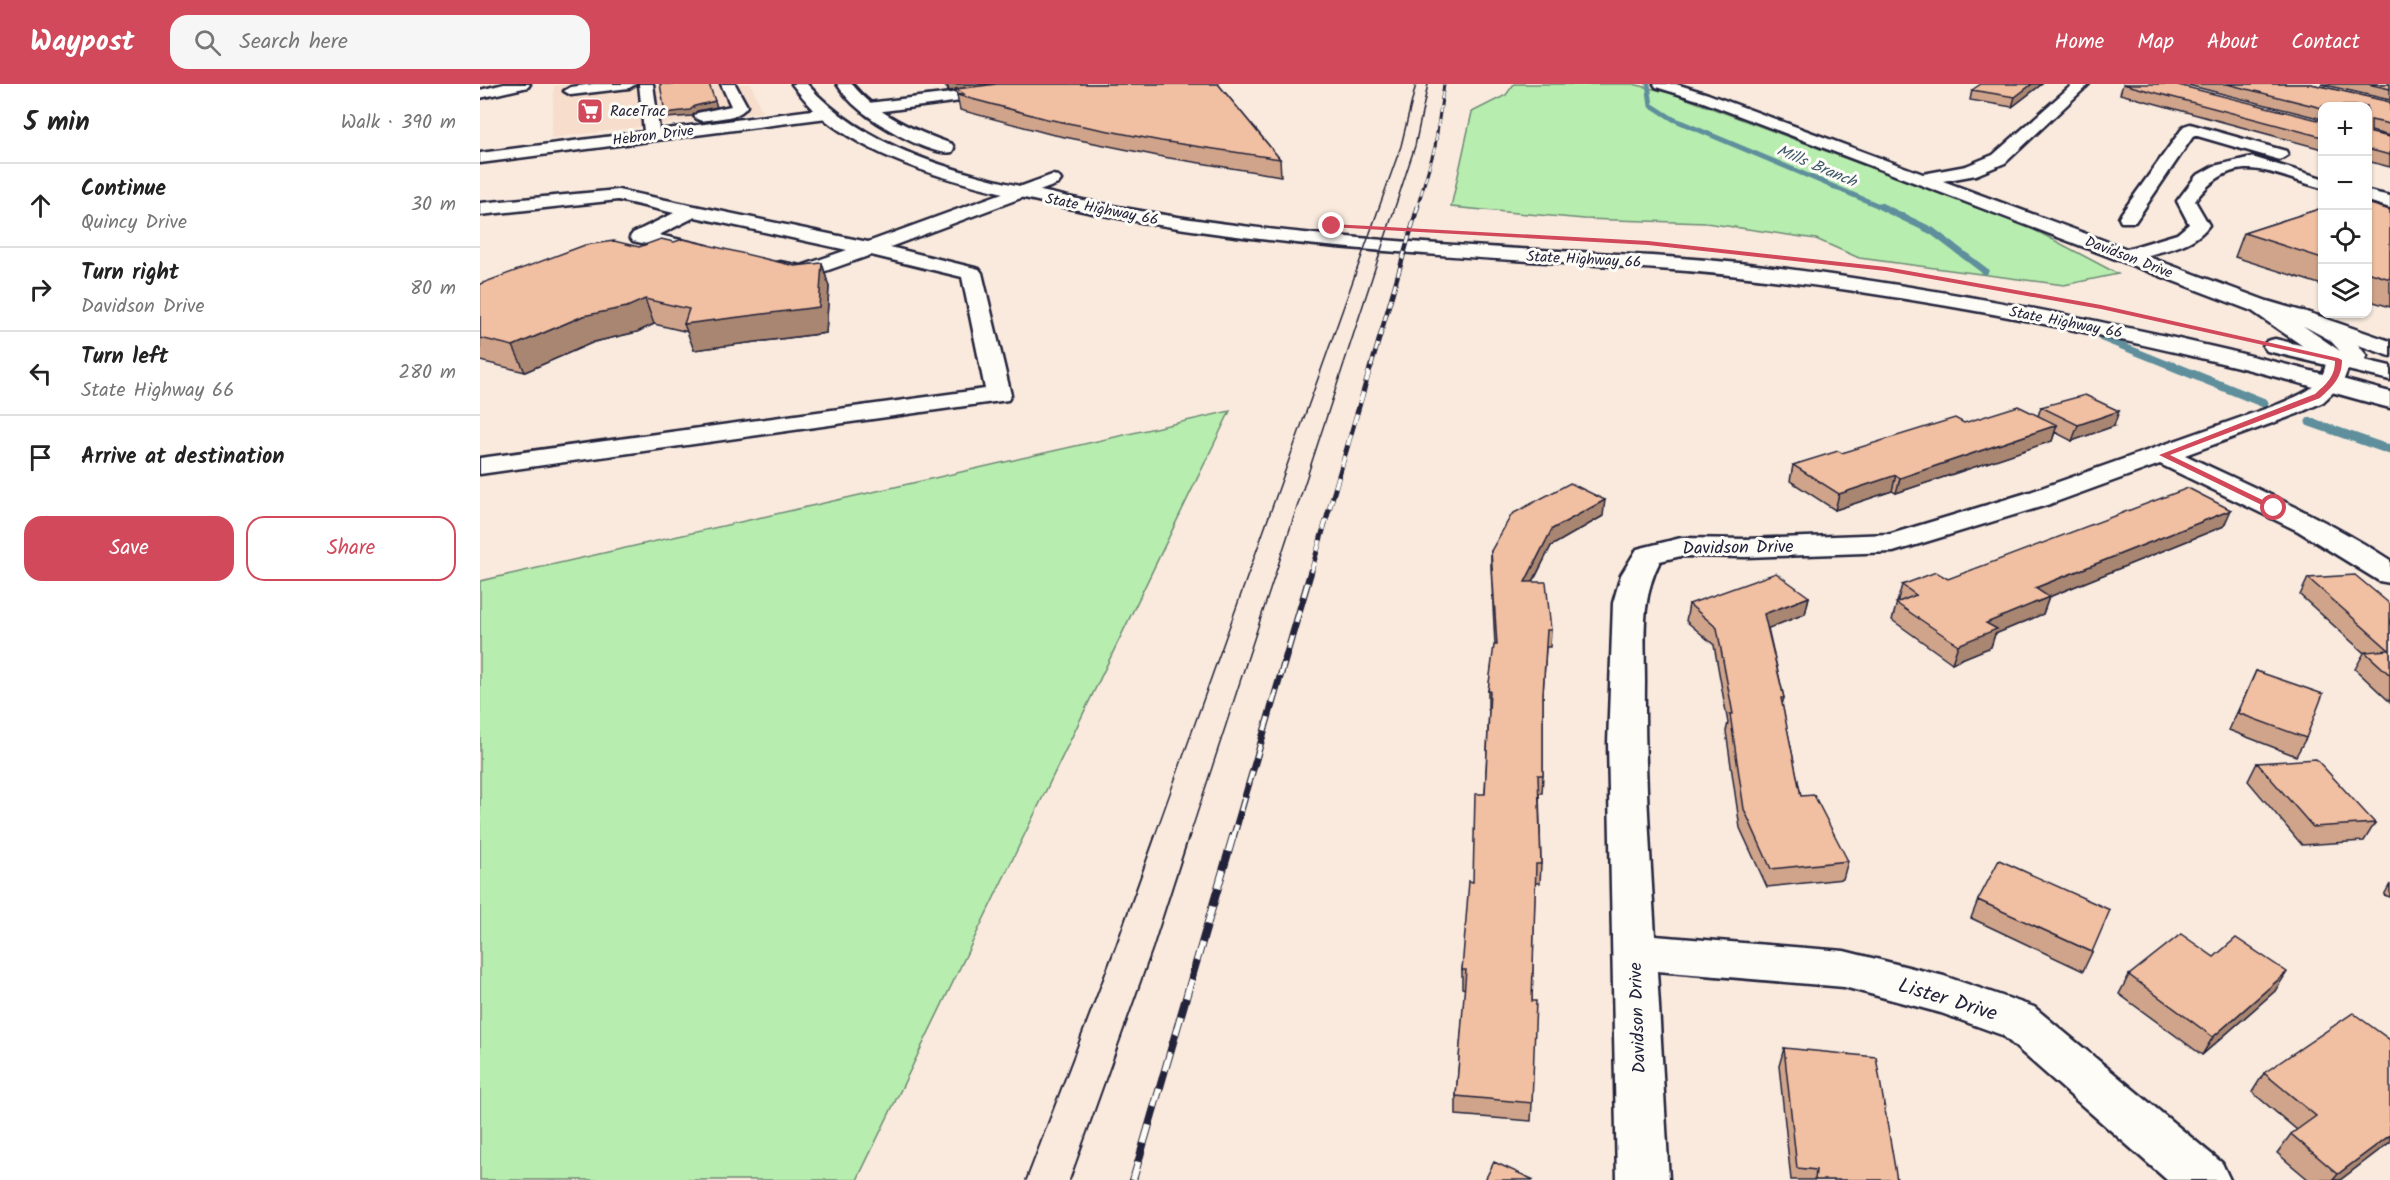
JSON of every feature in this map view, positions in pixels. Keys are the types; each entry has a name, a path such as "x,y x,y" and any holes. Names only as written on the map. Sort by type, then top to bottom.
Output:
{"street":[{"path":"480,92 490,84"},
{"path":"480,92 523,84"},
{"path":"571,91 629,84"},
{"name":"State Highway 66","path":"799,84 826,113 856,133 892,150 957,174 1020,192"},
{"path":"808,84 819,87 841,106 852,109 1057,84"},
{"name":"Davidson Drive","path":"1643,1180 1626,743 1629,603 1637,575 1648,555 1681,547 1746,548 1893,543 2040,498 2163,455 2318,396 2335,372 2355,356 2351,347 2337,334 2303,318 2260,306 1703,97 1660,84"},
{"path":"1920,179 1970,171 1999,159 2082,84"},
{"path":"846,87 868,108 920,138 959,152"},
{"path":"846,87 868,88"},
{"path":"654,104 722,114 737,110 733,93 714,98"},
{"name":"Hebron Drive","path":"480,158 654,104 847,115 888,131 920,138"},
{"path":"2128,218 2190,129 2318,165"},
{"path":"2125,256 2184,238 2199,225 2186,201 2202,180 2220,170 2252,162 2318,182"},
{"path":"2220,170 2318,200"},
{"name":"State Highway 66","path":"1019,172 1174,223 1273,237 1705,267 1873,288 2056,319 2190,348 2335,372 2390,373"},
{"path":"2372,181 2390,186"},
{"path":"756,262 803,273 1020,192 1058,186"},
{"path":"894,255 1058,186"},
{"path":"480,209 618,195 868,248 972,273 999,395 480,466"},
{"path":"2372,197 2390,202"},
{"path":"692,211 640,237 721,255"},
{"name":"State Highway 66","path":"1254,216 1332,226 1648,243 1875,268"},
{"path":"2372,216 2390,221"},
{"name":"Davidson Drive","path":"2260,306 2335,372"},
{"path":"2303,318 2390,350"},
{"name":"State Highway 66","path":"2257,341 2335,372 2390,400"},
{"path":"2163,455 2363,555 2390,574"},
{"name":"Lister Drive","path":"1634,952 1844,969 1944,995 2018,1021 2160,1140 2204,1180"}],"shaded area":[{"path":"568,84 751,84 762,112 551,138 554,86"}],"green space":[{"path":"1514,84 1633,84 1674,94 2031,228 2118,274 2064,285 1859,258 1816,239 1706,223 1584,219 1451,207 1472,112 1506,95"},
{"path":"1230,411 857,1180 480,1180 480,581"}],"building":[{"name":"RaceTrac","path":"660,84 709,84 715,101 695,106 690,110 665,113"},
{"path":"997,84 1218,84 1280,159 1161,141 1047,119 957,95 964,94 956,89"},
{"path":"1981,84 2032,84 2015,97 1972,90"},
{"path":"2123,84 2174,84 2318,120 2318,136"},
{"path":"2227,84 2311,84 2390,102 2390,124 2372,120 2372,102 2318,102 2318,107"},
{"path":"2368,84 2390,84 2390,89"},
{"path":"2372,133 2390,137 2390,155 2372,150"},
{"path":"2372,205 2390,210 2390,279 2372,274"},
{"path":"2318,209 2318,257 2244,233"},
{"path":"661,239 674,242 683,239 795,266 822,263 819,307 684,324 689,309 645,299 627,307 583,316 513,346 480,338 480,284 585,245 614,241 639,247"},
{"path":"2085,395 2119,411 2078,425 2041,407"},
{"path":"2018,406 2057,425 1900,478 1896,475 1839,494 1793,465 1838,451 1842,453 1955,418 1964,423"},
{"path":"1570,483 1605,500 1552,529 1525,582 1546,582 1551,630 1547,630 1543,694 1543,775 1538,775 1541,864 1536,864 1532,1001 1536,1001 1532,1103 1456,1096 1466,970 1462,970 1469,881 1473,882 1475,794 1485,794 1490,691 1488,691 1494,645 1497,645 1491,551 1512,514"},
{"path":"2188,488 2231,510 2035,588 2049,597 1986,623 1997,629 1958,645 1896,603 1916,595 1902,585 1936,572 1948,579"},
{"path":"1776,573 1809,597 1764,614 1784,698 1781,698 1801,796 1814,795 1848,861 1771,869 1744,809 1730,714 1733,714 1717,628 1689,604"},
{"path":"2355,575 2390,604 2390,675 2365,652 2389,650 2308,578"},
{"path":"2256,671 2323,694 2306,738 2238,713"},
{"path":"2316,759 2375,823 2313,827 2257,763"},
{"path":"1999,860 2110,910 2092,952 1978,900"},
{"path":"2181,934 2214,957 2236,938 2287,972 2213,1037 2129,975"},
{"path":"2353,1013 2390,1040 2390,1135 2338,1174 2291,1134 2316,1116 2264,1073"},
{"path":"1784,1048 1876,1057 1897,1180 1815,1180 1816,1170 1797,1168"},
{"path":"1494,1162 1534,1180 1485,1180"}],"waterway":[{"name":"Mills Branch","path":"1648,84 1651,105 1673,119 1884,208"},
{"name":"Mills Branch","path":"1880,206 1932,231 1985,271"},
{"name":"Mills Branch","path":"2102,338 2174,367"},
{"name":"Mills Branch","path":"2170,365 2264,403"},
{"name":"Mills Branch","path":"2310,422 2390,450"}],"tram line":[{"path":"1154,838 1401,146 1416,84"},
{"path":"1189,838 1415,146 1428,84"},
{"path":"1026,1180 1155,836"},
{"path":"1070,1180 1153,948 1189,836"}],"railway":[{"path":"1417,208 1435,147 1444,84"},
{"path":"1371,367 1418,206"},
{"path":"1311,572 1371,365"},
{"path":"1233,838 1311,571"},
{"path":"1133,1180 1233,836"}],"place":[{"name":"RaceTrac","path":"590,111"}],"route":[{"path":"1332,226 1648,243 1886,269 2101,307 2338,360 2339,371 2332,383 2318,396 2163,455 2274,508"}]}
